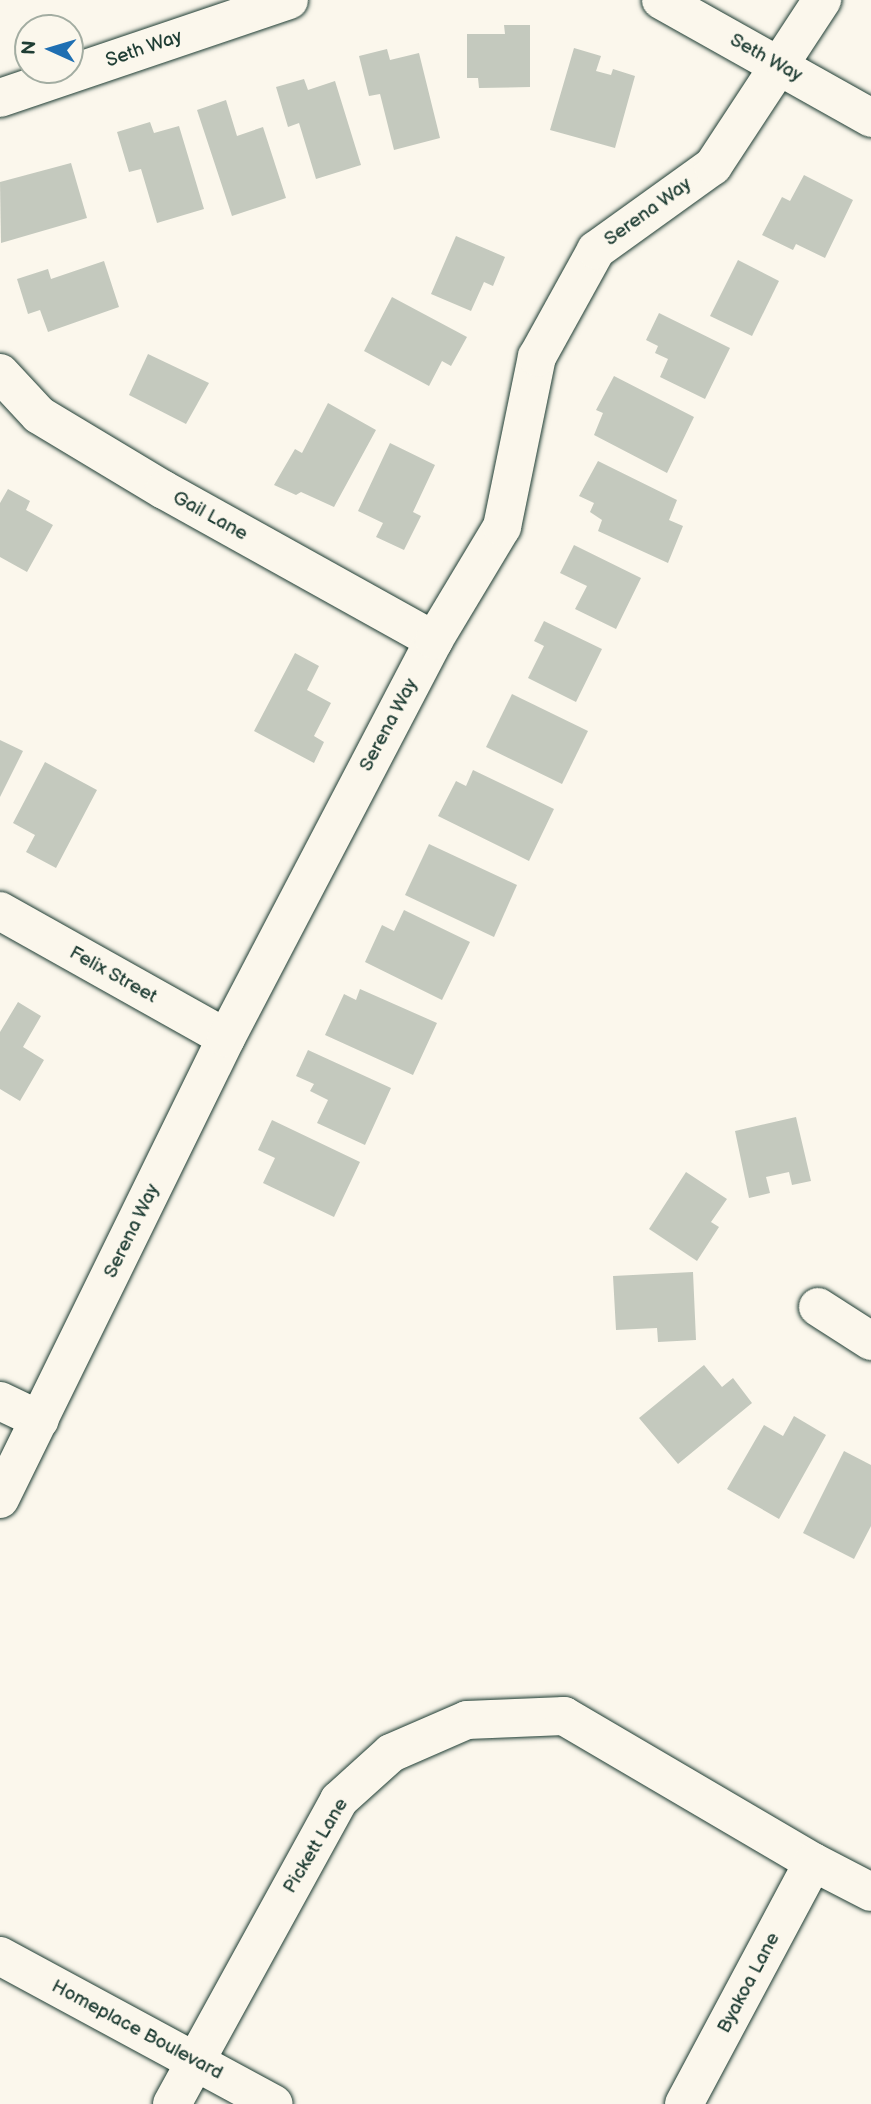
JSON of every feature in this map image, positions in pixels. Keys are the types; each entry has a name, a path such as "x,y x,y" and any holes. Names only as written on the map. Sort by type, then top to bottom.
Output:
{"street":[{"name":"Seth Way","path":"0,98 289,0"},
{"name":"Seth Way","path":"661,0 871,117"},
{"name":"Serena Way","path":"0,1499 226,1038 434,640 502,527 537,357 596,250 713,166 822,0"},
{"name":"Gail Lane","path":"0,373 40,415 51,422 164,491 434,640"},
{"name":"Felix Street","path":"0,911 226,1038"},
{"path":"818,1307 871,1341"},
{"path":"0,1401 40,1420"},
{"name":"Pickett Lane","path":"172,2104 339,1800 391,1753 467,1720 564,1716 813,1862 871,1892"},
{"name":"Byakoa Lane","path":"684,2104 813,1862"},
{"name":"Homeplace Boulevard","path":"0,1956 274,2104"}],"building":[{"path":"504,25 530,25 530,87 479,88 478,78 467,78 467,34 505,34"},
{"path":"574,48 601,56 596,71 611,75 613,69 635,76 615,148 550,130"},
{"path":"387,49 390,60 419,53 440,138 394,150 380,94 369,96 359,56"},
{"path":"304,79 308,90 335,81 361,165 316,179 299,123 288,127 276,87"},
{"path":"226,100 237,136 263,127 286,198 232,216 197,110"},
{"path":"150,122 154,133 179,126 204,209 157,223 141,169 129,172 117,132"},
{"path":"71,163 87,218 1,243 0,182"},
{"path":"804,175 853,200 825,258 796,244 793,250 762,235 782,197 790,201"},
{"path":"456,236 505,257 493,286 484,282 471,311 431,294"},
{"path":"738,260 779,281 752,336 710,316"},
{"path":"104,261 119,307 48,332 40,310 28,314 17,279 48,269 51,279"},
{"path":"392,297 467,337 451,366 442,361 429,386 364,351"},
{"path":"659,313 730,348 705,399 660,377 668,359 655,353 658,346 646,340"},
{"path":"148,354 209,383 186,424 129,395"},
{"path":"614,376 694,417 667,473 594,435 603,413 596,410"},
{"path":"328,403 376,430 334,507 301,492 296,495 274,485 295,449 302,453"},
{"path":"390,443 435,465 413,512 421,516 404,550 376,537 383,523 358,511"},
{"path":"598,461 677,500 669,520 683,526 668,563 598,531 602,520 590,512 594,503 579,496"},
{"path":"8,489 30,501 26,510 53,525 27,572 0,557 0,503"},
{"path":"574,545 641,578 616,629 575,609 587,586 560,573"},
{"path":"544,621 602,649 576,702 528,678 544,646 534,641"},
{"path":"295,653 319,666 307,690 331,703 314,736 324,742 314,763 254,731"},
{"path":"512,694 588,731 562,784 486,747"},
{"path":"0,740 23,751 0,797"},
{"path":"45,762 97,790 56,868 26,852 35,835 13,823"},
{"path":"473,770 554,809 529,861 438,816 456,781 466,786"},
{"path":"429,844 517,885 494,937 405,895"},
{"path":"404,910 470,942 442,1000 365,962 382,925 394,931"},
{"path":"360,989 437,1023 413,1075 325,1035 344,994 356,1000"},
{"path":"18,1002 41,1016 23,1047 44,1060 20,1101 0,1089 0,1032"},
{"path":"308,1050 391,1088 365,1145 317,1123 328,1100 310,1091 314,1084 296,1076"},
{"path":"796,1117 811,1181 792,1185 789,1172 766,1177 770,1193 749,1198 735,1131"},
{"path":"272,1120 360,1162 334,1217 263,1183 275,1158 258,1150"},
{"path":"686,1172 727,1199 711,1222 719,1227 697,1261 649,1229"},
{"path":"693,1272 696,1340 658,1342 657,1328 616,1330 613,1276"},
{"path":"704,1365 722,1387 733,1378 752,1403 678,1464 639,1418"},
{"path":"794,1416 826,1435 779,1519 727,1489 764,1425 783,1436"},
{"path":"844,1451 871,1465 871,1526 854,1559 803,1533"}]}
